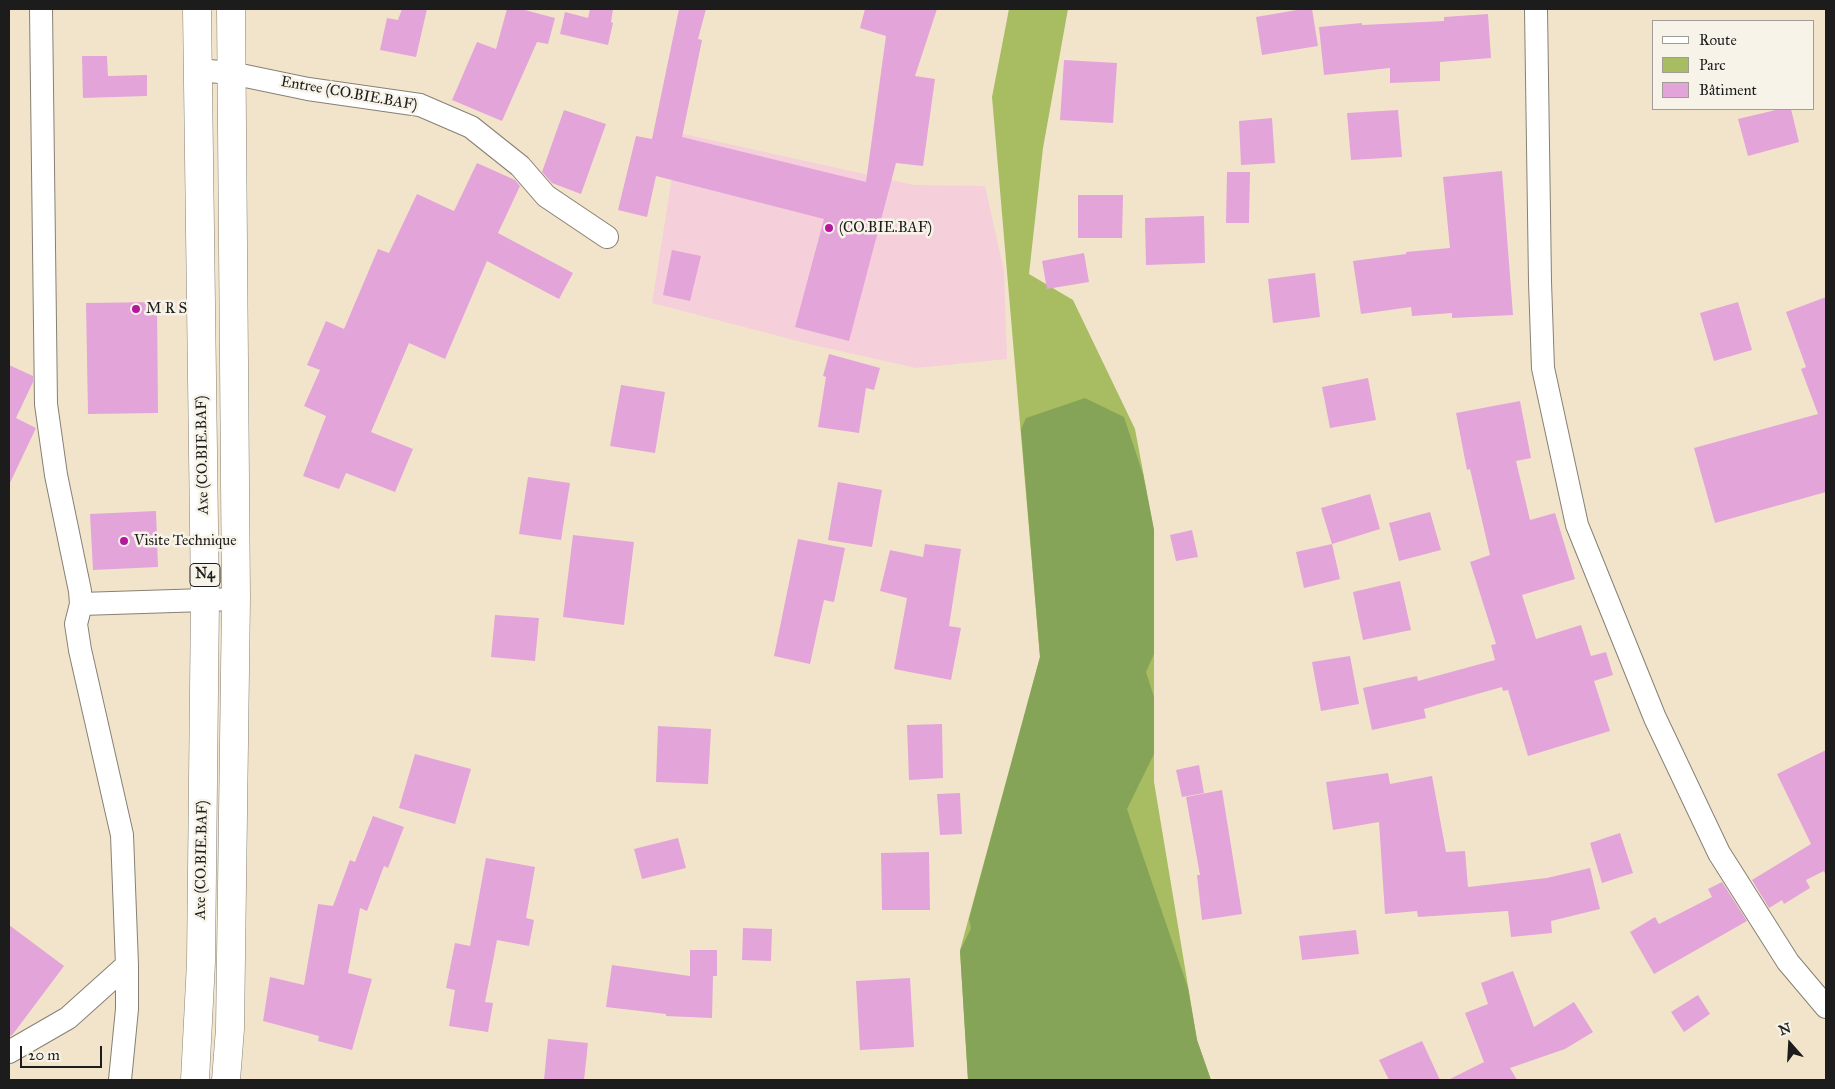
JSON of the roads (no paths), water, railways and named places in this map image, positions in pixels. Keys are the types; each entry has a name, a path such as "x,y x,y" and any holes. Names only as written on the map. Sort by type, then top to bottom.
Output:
{"highway":[{"name":"Axe (CO.BIE.BAF)","path":"195,1080 201,962 205,600 197,9"},
{"name":"Axe (CO.BIE.BAF)","path":"226,1080 230,1020 236,599 231,9"}],"street":[{"path":"41,9 46,404 56,476 80,591 81,604 76,624 80,650 122,835 128,965 127,1009 120,1080"},
{"path":"1536,9 1543,368 1577,525 1655,718 1719,853 1788,962 1826,1007"},
{"name":"Entree (CO.BIE.BAF)","path":"198,70 231,73 308,89 420,105 471,127 520,166 546,196 607,237"},
{"path":"81,604 236,599"},
{"path":"9,1052 68,1018 128,965"}],"place":[{"name":"(CO.BIE.BAF)","path":"829,228"},
{"name":"M R S","path":"136,309"},
{"name":"Visite Technique","path":"124,541"}]}
